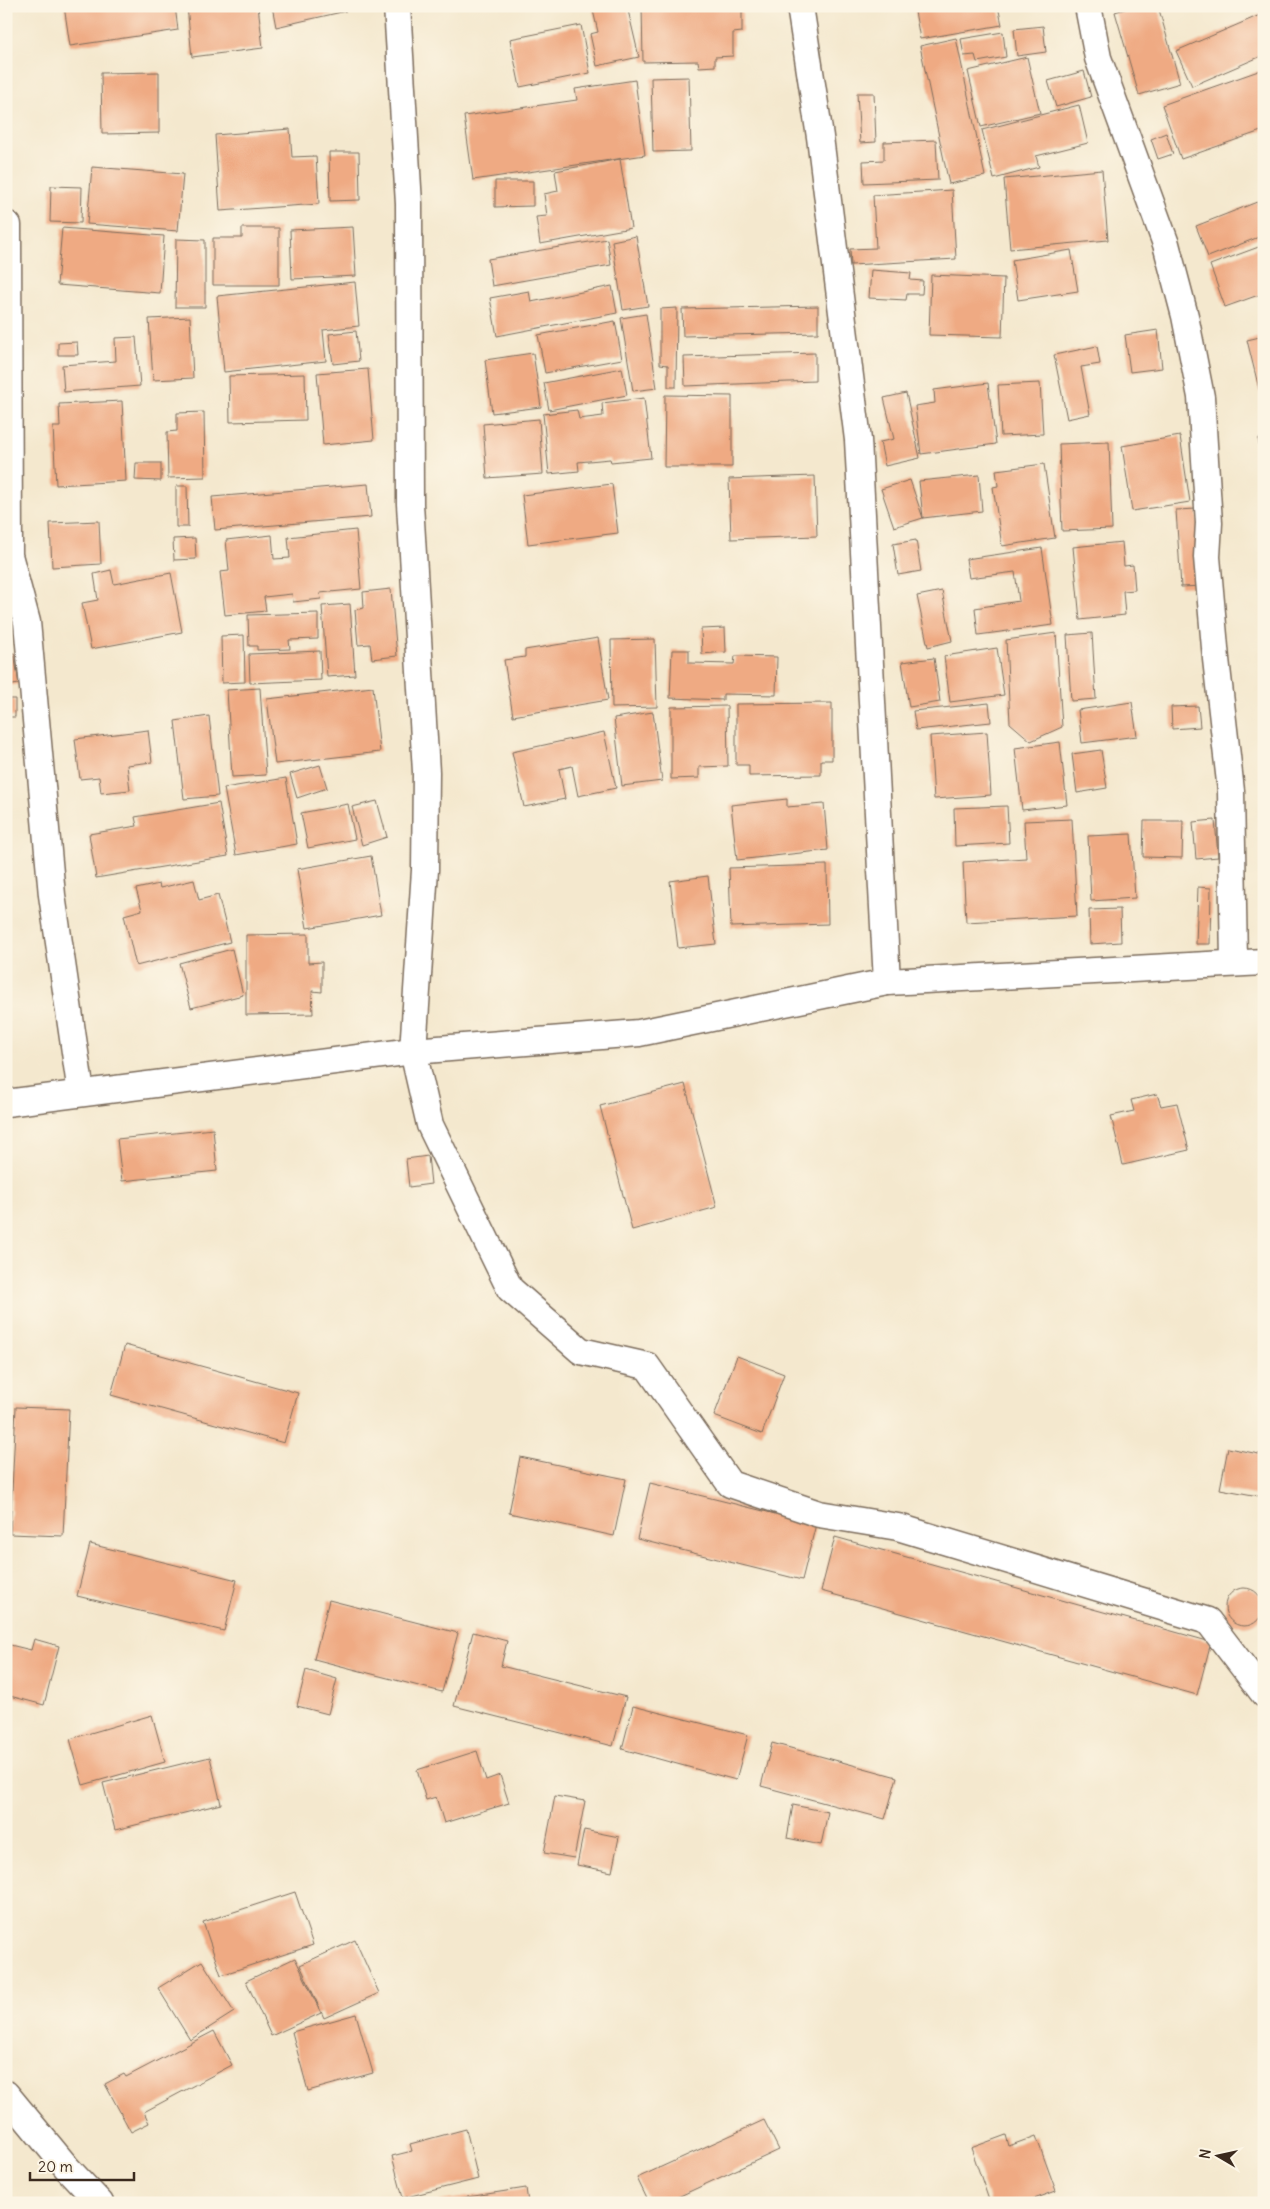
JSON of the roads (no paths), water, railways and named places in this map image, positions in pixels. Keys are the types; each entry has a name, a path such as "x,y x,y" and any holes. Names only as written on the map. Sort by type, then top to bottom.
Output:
{"street":[{"path":"397,6 409,204 410,504 426,772 425,870 413,1051 430,1125 510,1288 581,1351 647,1366 730,1484 819,1514 898,1527 1208,1621 1264,1694"},
{"path":"800,6 820,137 858,440 887,982"},
{"path":"1088,6 1098,58 1166,244 1185,316 1201,397 1209,523 1207,557 1231,791 1234,962"},
{"path":"8,225 8,555 27,622 52,895 81,1093"},
{"path":"6,1103 413,1051 639,1033 887,982 1234,962 1264,962"},
{"path":"6,2094 68,2169 100,2203"}]}
